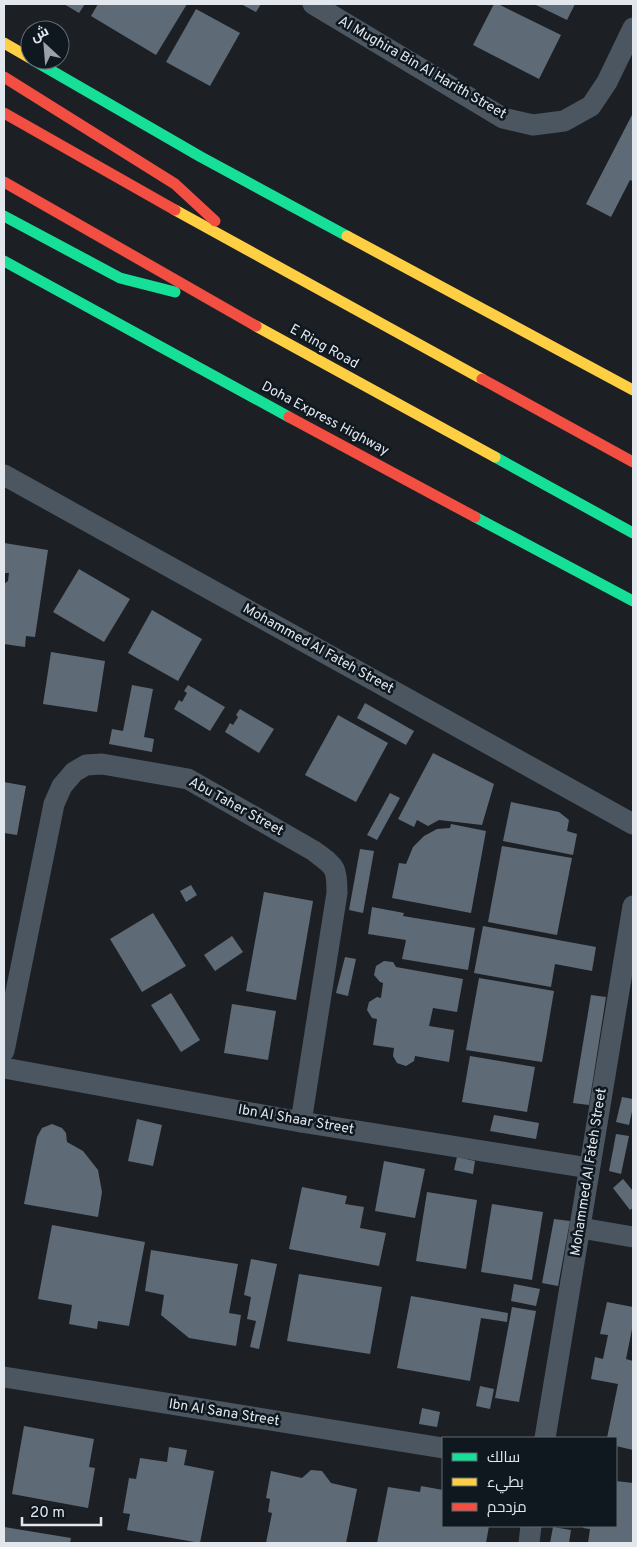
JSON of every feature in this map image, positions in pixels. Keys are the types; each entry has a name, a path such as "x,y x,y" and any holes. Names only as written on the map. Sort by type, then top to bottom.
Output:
{"main road":[{"path":"4,43 20,52"},
{"path":"51,70 201,157 633,390"},
{"path":"4,77 175,184 193,199 238,246"},
{"path":"4,113 238,246 633,462"},
{"name":"E Ring Road","path":"4,182 208,300 633,533"},
{"path":"4,216 120,278 208,300"},
{"name":"Doha Express Highway","path":"4,261 222,381 633,601"}],"street":[{"name":"Al Mughira Bin Al Harith Street","path":"312,4 503,118 533,125 564,122 591,106 606,82 633,28"},
{"name":"Mohammed Al Fateh Street","path":"4,475 633,824"},
{"name":"Abu Taher Street","path":"4,1051 54,804 62,786 74,772 86,766 102,764 188,779 314,851 329,862 337,872 337,893 301,1122"},
{"name":"Mohammed Al Fateh Street","path":"545,1437 633,906"},
{"name":"Ibn Al Shaar Street","path":"4,1068 301,1122 589,1168"},
{"path":"581,1228 633,1236"},
{"name":"Ibn Al Sana Street","path":"4,1377 442,1448"},
{"path":"529,1543 531,1527"}],"building":[{"path":"64,4 85,4 79,13"},
{"path":"98,4 187,4 156,55 91,16"},
{"path":"241,4 261,4 256,12"},
{"path":"494,4 498,4 561,35 539,79 473,45"},
{"path":"534,4 575,4 567,20"},
{"path":"196,9 240,33 210,86 166,62"},
{"path":"633,113 633,181 630,180 611,217 586,204"},
{"path":"4,543 48,550 35,637 26,636 25,647 4,644 4,584 8,581 9,573 4,573"},
{"path":"79,569 130,599 104,642 53,612"},
{"path":"152,610 202,639 178,681 128,653"},
{"path":"51,652 105,661 97,712 43,704"},
{"path":"132,685 153,689 144,737 154,739 152,752 109,744 112,729 123,731"},
{"path":"188,685 225,707 210,731 174,709 179,700 182,702 187,693 184,691"},
{"path":"365,703 414,731 406,745 357,718"},
{"path":"240,709 274,729 259,753 225,732 230,723 233,725"},
{"path":"338,715 388,743 356,802 305,775"},
{"path":"433,753 494,784 482,825 439,820 428,826 417,820 414,827 398,819"},
{"path":"4,782 26,786 17,835 4,833"},
{"path":"390,793 400,798 377,840 367,835"},
{"path":"511,802 559,812 569,820 567,831 577,834 573,855 503,841"},
{"path":"451,824 486,831 471,913 392,898 399,863 406,864 413,847 424,836 437,829 450,828"},
{"path":"502,846 572,858 557,935 488,922"},
{"path":"360,849 374,851 363,913 349,910"},
{"path":"191,885 197,895 186,902 180,891"},
{"path":"264,892 313,901 296,1000 246,991"},
{"path":"372,907 404,913 403,916 475,928 468,970 402,959 406,940 368,934"},
{"path":"153,913 186,966 142,992 110,939"},
{"path":"483,926 596,947 592,971 555,964 551,987 474,973"},
{"path":"232,936 243,952 215,971 204,955"},
{"path":"345,957 356,959 348,996 336,993"},
{"path":"384,961 393,962 396,967 463,979 457,1012 433,1008 429,1026 454,1030 449,1062 415,1056 414,1061 406,1066 397,1063 393,1056 394,1048 373,1045 377,1019 372,1018 367,1010 369,1002 377,997 381,998 383,983 374,975 376,966"},
{"path":"479,978 554,991 542,1062 466,1050"},
{"path":"171,993 200,1040 181,1052 151,1005"},
{"path":"591,995 606,997 589,1105 573,1103"},
{"path":"232,1004 276,1011 268,1060 224,1053"},
{"path":"470,1056 535,1067 527,1112 462,1102"},
{"path":"622,1097 633,1099 629,1125 616,1122"},
{"path":"494,1115 539,1123 536,1139 490,1131"},
{"path":"137,1119 162,1125 153,1166 128,1161"},
{"path":"52,1124 62,1128 66,1133 67,1142 83,1151 98,1170 102,1192 98,1217 24,1204 37,1137 42,1128"},
{"path":"616,1134 629,1136 621,1174 609,1171"},
{"path":"457,1157 475,1161 473,1174 454,1170"},
{"path":"384,1161 425,1169 415,1218 375,1211"},
{"path":"623,1179 633,1191 633,1208 630,1210 613,1188"},
{"path":"302,1187 347,1196 345,1204 364,1207 360,1228 386,1233 379,1266 289,1249"},
{"path":"427,1192 477,1200 466,1269 416,1261"},
{"path":"492,1204 543,1212 532,1280 481,1272"},
{"path":"554,1219 570,1221 558,1286 542,1283"},
{"path":"52,1225 145,1242 129,1326 98,1321 97,1329 69,1324 72,1305 38,1299"},
{"path":"151,1250 238,1264 229,1313 241,1315 236,1346 189,1338 161,1315 164,1295 145,1291"},
{"path":"251,1259 277,1264 259,1349 250,1347 256,1321 247,1319 251,1297 244,1295"},
{"path":"299,1274 382,1287 370,1354 287,1341"},
{"path":"514,1284 540,1289 536,1306 511,1301"},
{"path":"411,1296 508,1313 507,1322 481,1318 470,1381 397,1368"},
{"path":"607,1302 633,1307 633,1324 626,1359 633,1361 633,1450 617,1446 617,1437 607,1437 618,1384 591,1379 595,1357 603,1359 608,1335 600,1334"},
{"path":"512,1307 536,1311 519,1402 495,1398"},
{"path":"480,1386 494,1389 490,1409 476,1406"},
{"path":"422,1408 440,1412 437,1427 419,1424"},
{"path":"24,1426 94,1439 89,1467 95,1468 88,1508 12,1494"},
{"path":"169,1447 187,1450 184,1465 214,1471 200,1543 127,1530 130,1514 123,1513 129,1478 136,1479 140,1458 167,1462"},
{"path":"311,1470 322,1471 331,1483 357,1489 346,1543 266,1543 272,1513 268,1512 270,1499 266,1498 271,1471 302,1478"},
{"path":"617,1481 633,1483 633,1543 588,1543 590,1529 583,1528 617,1527"},
{"path":"421,1486 442,1490 442,1527 489,1527 486,1543 377,1543 388,1487 420,1492"},
{"path":"4,1527 71,1538 70,1543 4,1543"},
{"path":"553,1527 571,1530 569,1543 550,1543"}],"traffic: fast":[{"path":"50,70 201,157 347,236"},
{"path":"4,216 120,278 175,292"},
{"path":"4,261 289,417"},
{"path":"495,457 633,533"},
{"path":"475,517 633,601"}],"traffic: slow":[{"path":"4,43 20,52"},
{"path":"175,210 482,379"},
{"path":"347,236 633,390"},
{"path":"256,326 495,457"}],"traffic: jam":[{"path":"4,77 175,184 215,221"},
{"path":"4,113 175,210"},
{"path":"4,182 256,326"},
{"path":"482,379 633,462"},
{"path":"289,417 475,517"}]}
